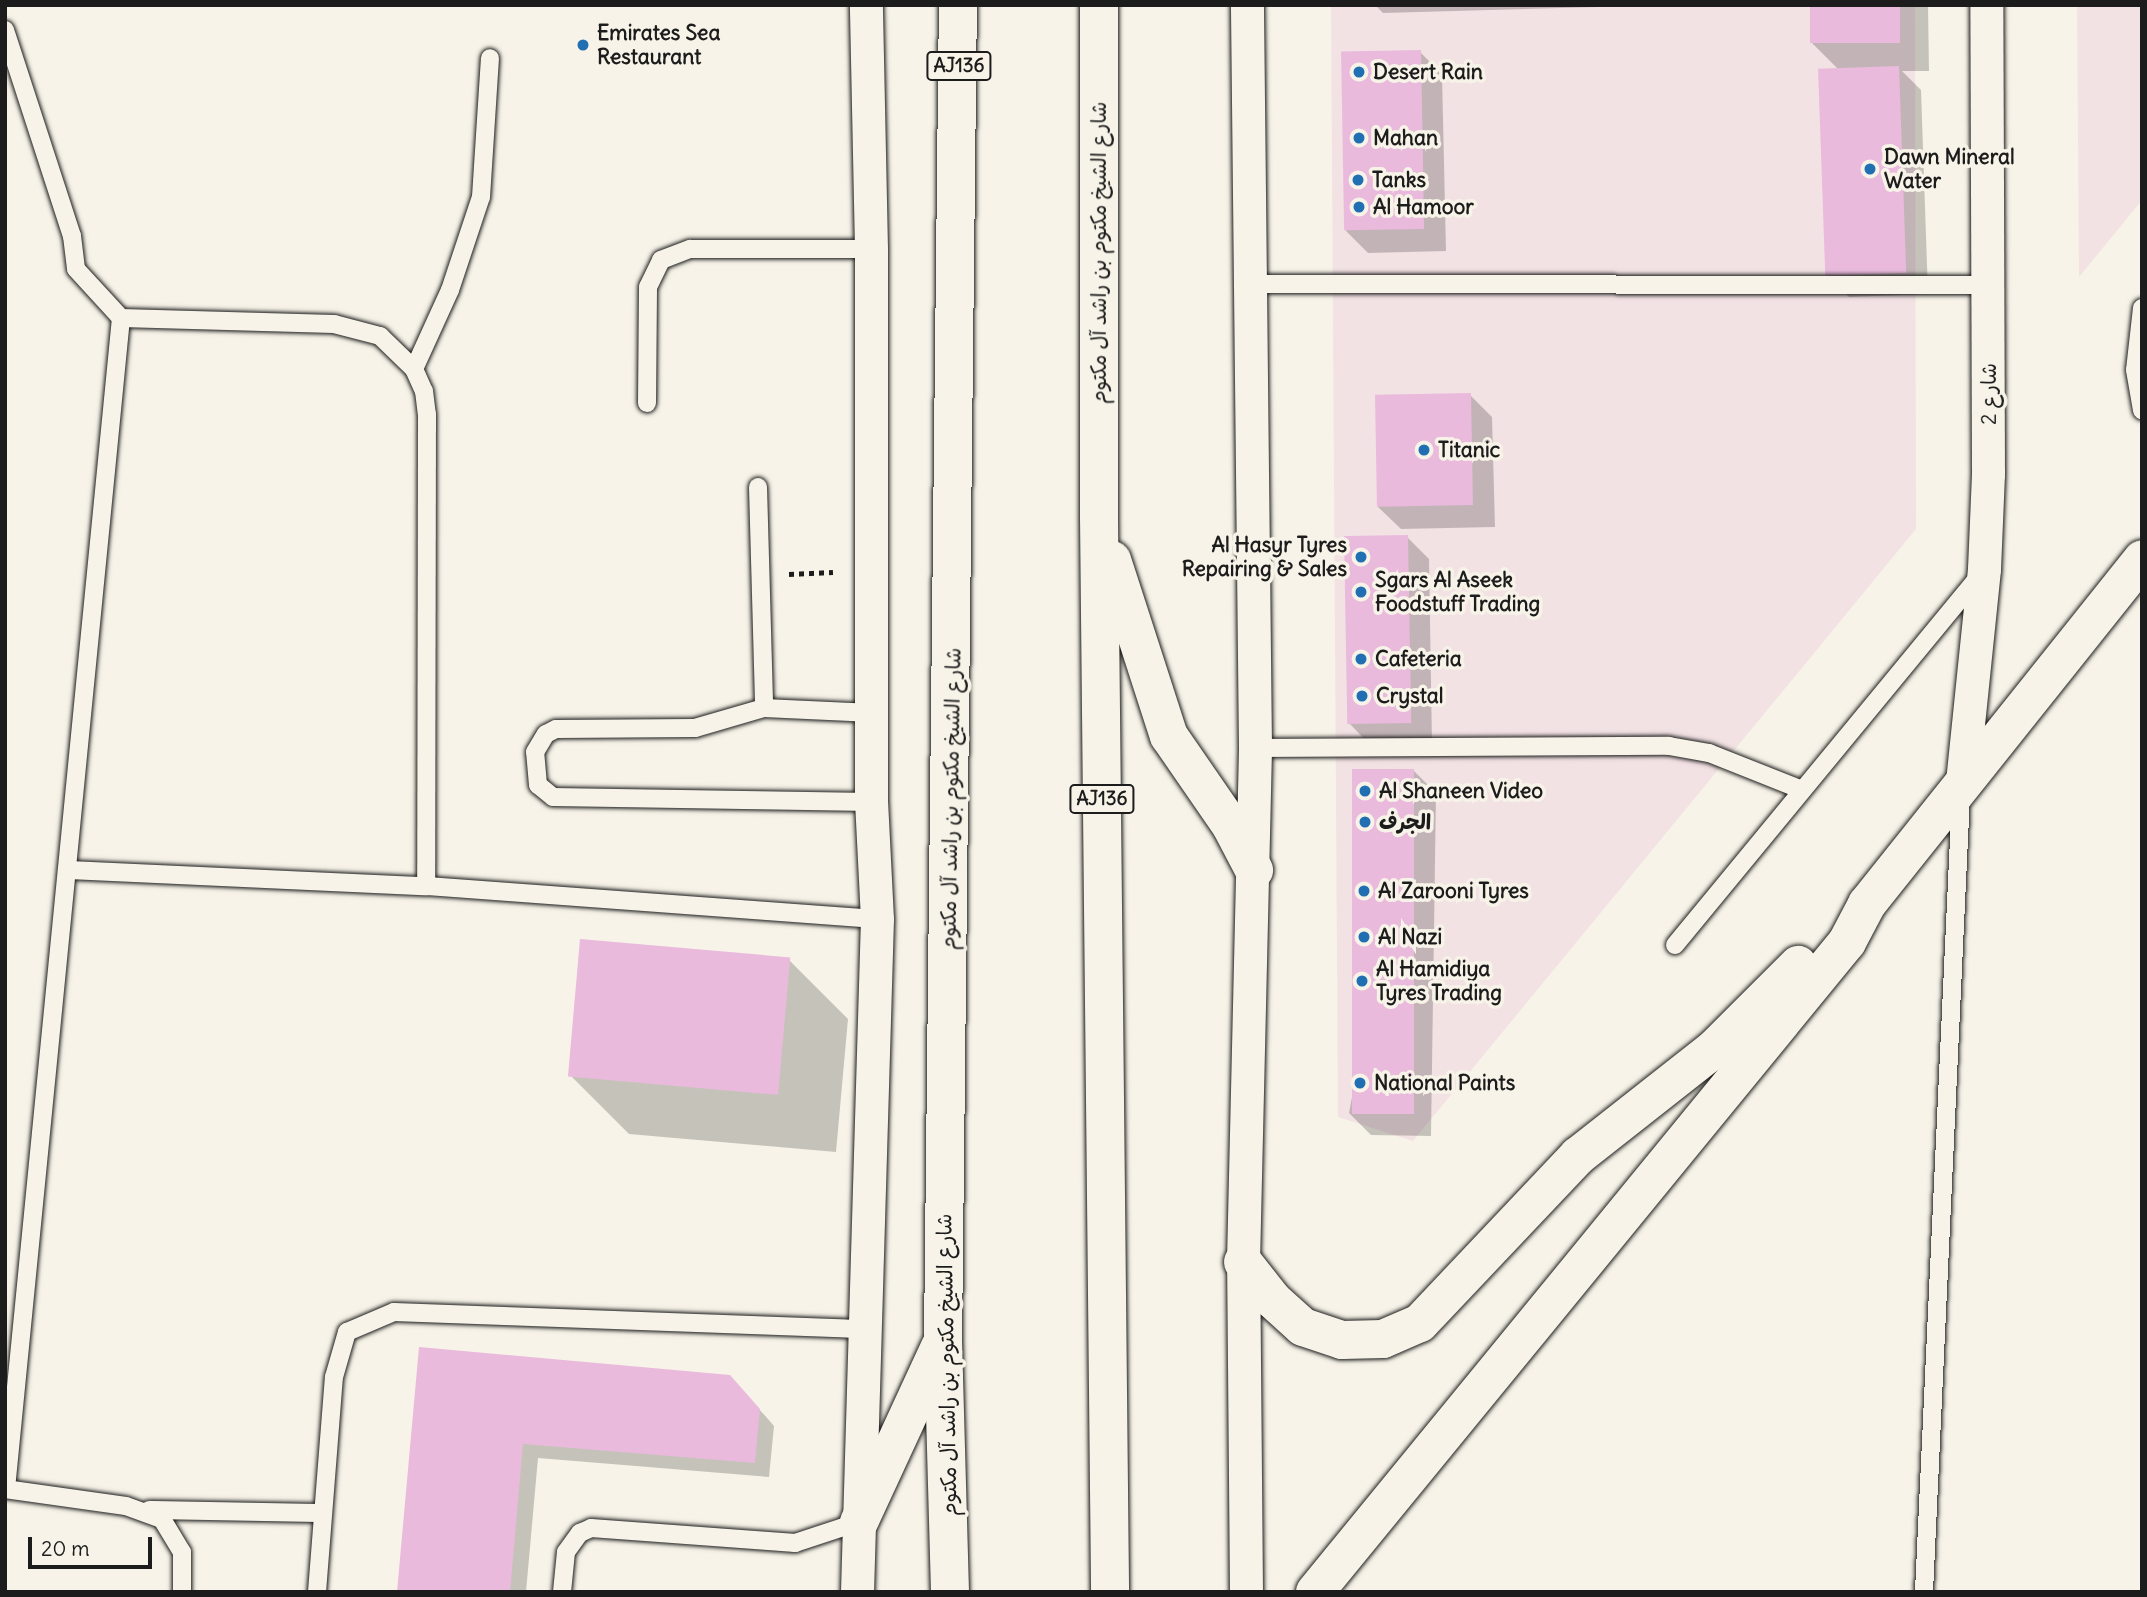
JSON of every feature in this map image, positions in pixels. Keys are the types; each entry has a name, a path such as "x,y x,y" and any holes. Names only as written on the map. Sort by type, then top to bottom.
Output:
{"main road":[{"path":"947,5 959,61"},
{"name":"شارع الشيخ مكتوم بن راشد آل مكتوم","path":"950,1592 943,1339 958,5"},
{"name":"شارع الشيخ مكتوم بن راشد آل مكتوم","path":"1099,5 1099,517 1111,1592"},
{"path":"1099,517 1169,736 1231,825 1254,870"},
{"path":"1315,1592 1847,942 1867,904 2142,559"},
{"path":"1243,1262 1273,1300 1303,1327 1329,1336 1342,1340 1383,1339 1420,1323 1578,1156 1714,1049 1835,927 1867,904"},
{"path":"859,1522 943,1339"}],"street":[{"path":"857,1592 877,919 871,802 871,249 866,5"},
{"path":"1246,1592 1243,1262 1255,748 1247,5"},
{"name":"شارع 2","path":"1962,782 1984,569 1986,5"}],"lane":[{"path":"5,30 72,236 76,269 121,318 334,324 380,336 414,369 424,391 427,414 426,886"},
{"path":"414,369 450,290 481,198 490,58"},
{"path":"647,403 648,287 661,260 690,249 871,249"},
{"path":"1250,284 1987,285"},
{"path":"2142,308 2135,370 2142,410"},
{"path":"121,318 6,1489 145,1510 323,1513"},
{"path":"758,487 764,708"},
{"path":"1675,945 1984,569"},
{"path":"871,802 553,797 538,785 536,752 546,734 556,729 695,728 764,708 873,713"},
{"path":"1255,748 1669,746 1709,753 1802,790"},
{"path":"1924,1592 1962,782"},
{"path":"67,870 426,886 877,919"},
{"path":"317,1592 334,1377 347,1332 394,1312 864,1329"},
{"path":"145,1510 175,1534 182,1552 182,1592"},
{"path":"562,1592 566,1552 580,1533 591,1528 795,1543 859,1522"}],"path":[{"path":"760,575 872,571"}],"shaded area":[{"path":"1331,5 1915,5 1916,529 1413,1141 1338,1117"},
{"path":"2077,5 2142,5 2142,200 2079,277"}],"building":[{"path":"1810,5 1900,5 1900,43 1810,43"},
{"path":"1421,50 1424,229 1344,230 1341,51"},
{"path":"1899,66 1906,273 1825,276 1818,69"},
{"name":"Titanic","path":"1471,393 1473,505 1377,507 1375,395"},
{"path":"1408,535 1411,723 1347,724 1344,536"},
{"path":"1352,769 1414,769 1414,1114 1352,1114"},
{"path":"580,939 790,957 778,1095 568,1076"},
{"path":"419,1347 730,1375 760,1409 755,1463 523,1444 510,1592 397,1592"}],"place":[{"name":"Emirates Sea Restaurant","path":"583,45"},
{"name":"Desert Rain","path":"1359,72"},
{"name":"Mahan","path":"1359,138"},
{"name":"Dawn Mineral Water","path":"1870,169"},
{"name":"Tanks","path":"1358,180"},
{"name":"Al Hamoor","path":"1359,207"},
{"name":"Titanic","path":"1424,450"},
{"name":"Al Hasyr Tyres Repairing & Sales","path":"1361,557"},
{"name":"Sgars Al Aseek Foodstuff Trading","path":"1361,592"},
{"name":"Cafeteria","path":"1361,659"},
{"name":"Crystal","path":"1362,696"},
{"name":"Al Shaneen Video","path":"1365,791"},
{"name":"الجرف","path":"1365,822"},
{"name":"Al Zarooni Tyres","path":"1364,891"},
{"name":"Al Nazi","path":"1364,937"},
{"name":"Al Hamidiya Tyres Trading","path":"1362,981"},
{"name":"National Paints","path":"1360,1083"}]}
